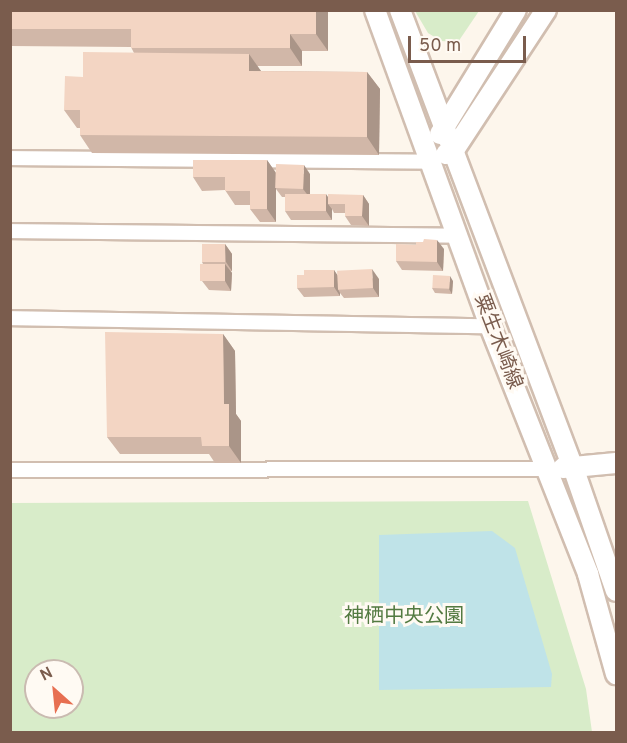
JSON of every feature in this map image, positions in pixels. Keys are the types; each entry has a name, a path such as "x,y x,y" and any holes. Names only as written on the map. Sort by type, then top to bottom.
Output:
{"main road":[{"name":"粟生木崎線","path":"375,10 490,326 588,574 616,674"},
{"name":"粟生木崎線","path":"400,10 573,467 616,591"},
{"path":"430,162 443,125 516,10"},
{"path":"430,162 454,150 546,10"},
{"path":"548,469 616,463"}],"street":[{"path":"10,158 430,162"},
{"path":"10,231 457,236"},
{"path":"10,318 490,326"},
{"path":"10,470 548,469"}],"green space":[{"path":"415,11 479,11 458,42 441,41 428,33"},
{"name":"神栖中央公園","path":"528,501 586,689 592,732 11,732 10,503"}],"water":[{"path":"492,531 515,548 552,674 551,687 379,690 379,535"}],"building":[{"path":"10,10 316,10 316,34 290,34 290,48 131,48 131,29 10,29"},
{"path":"83,52 249,54 249,71 367,72 367,137 80,135 80,110 64,110 65,76 83,77"},
{"path":"193,160 267,160 267,209 250,209 250,191 225,191 225,177 193,177"},
{"path":"276,164 304,165 303,189 275,188"},
{"path":"285,194 326,194 326,211 285,211"},
{"path":"328,194 363,195 362,216 345,216 345,204 328,204"},
{"path":"424,239 437,240 437,262 396,261 396,244 416,245 416,242 423,242"},
{"path":"202,244 225,244 225,262 202,262"},
{"path":"200,264 225,264 225,281 200,281"},
{"path":"372,269 373,288 338,290 337,271"},
{"path":"304,270 334,270 334,287 297,288 297,275 304,275"},
{"path":"433,275 450,276 449,289 432,288"},
{"path":"105,332 223,334 224,404 229,404 229,446 202,446 201,437 107,437"}]}
